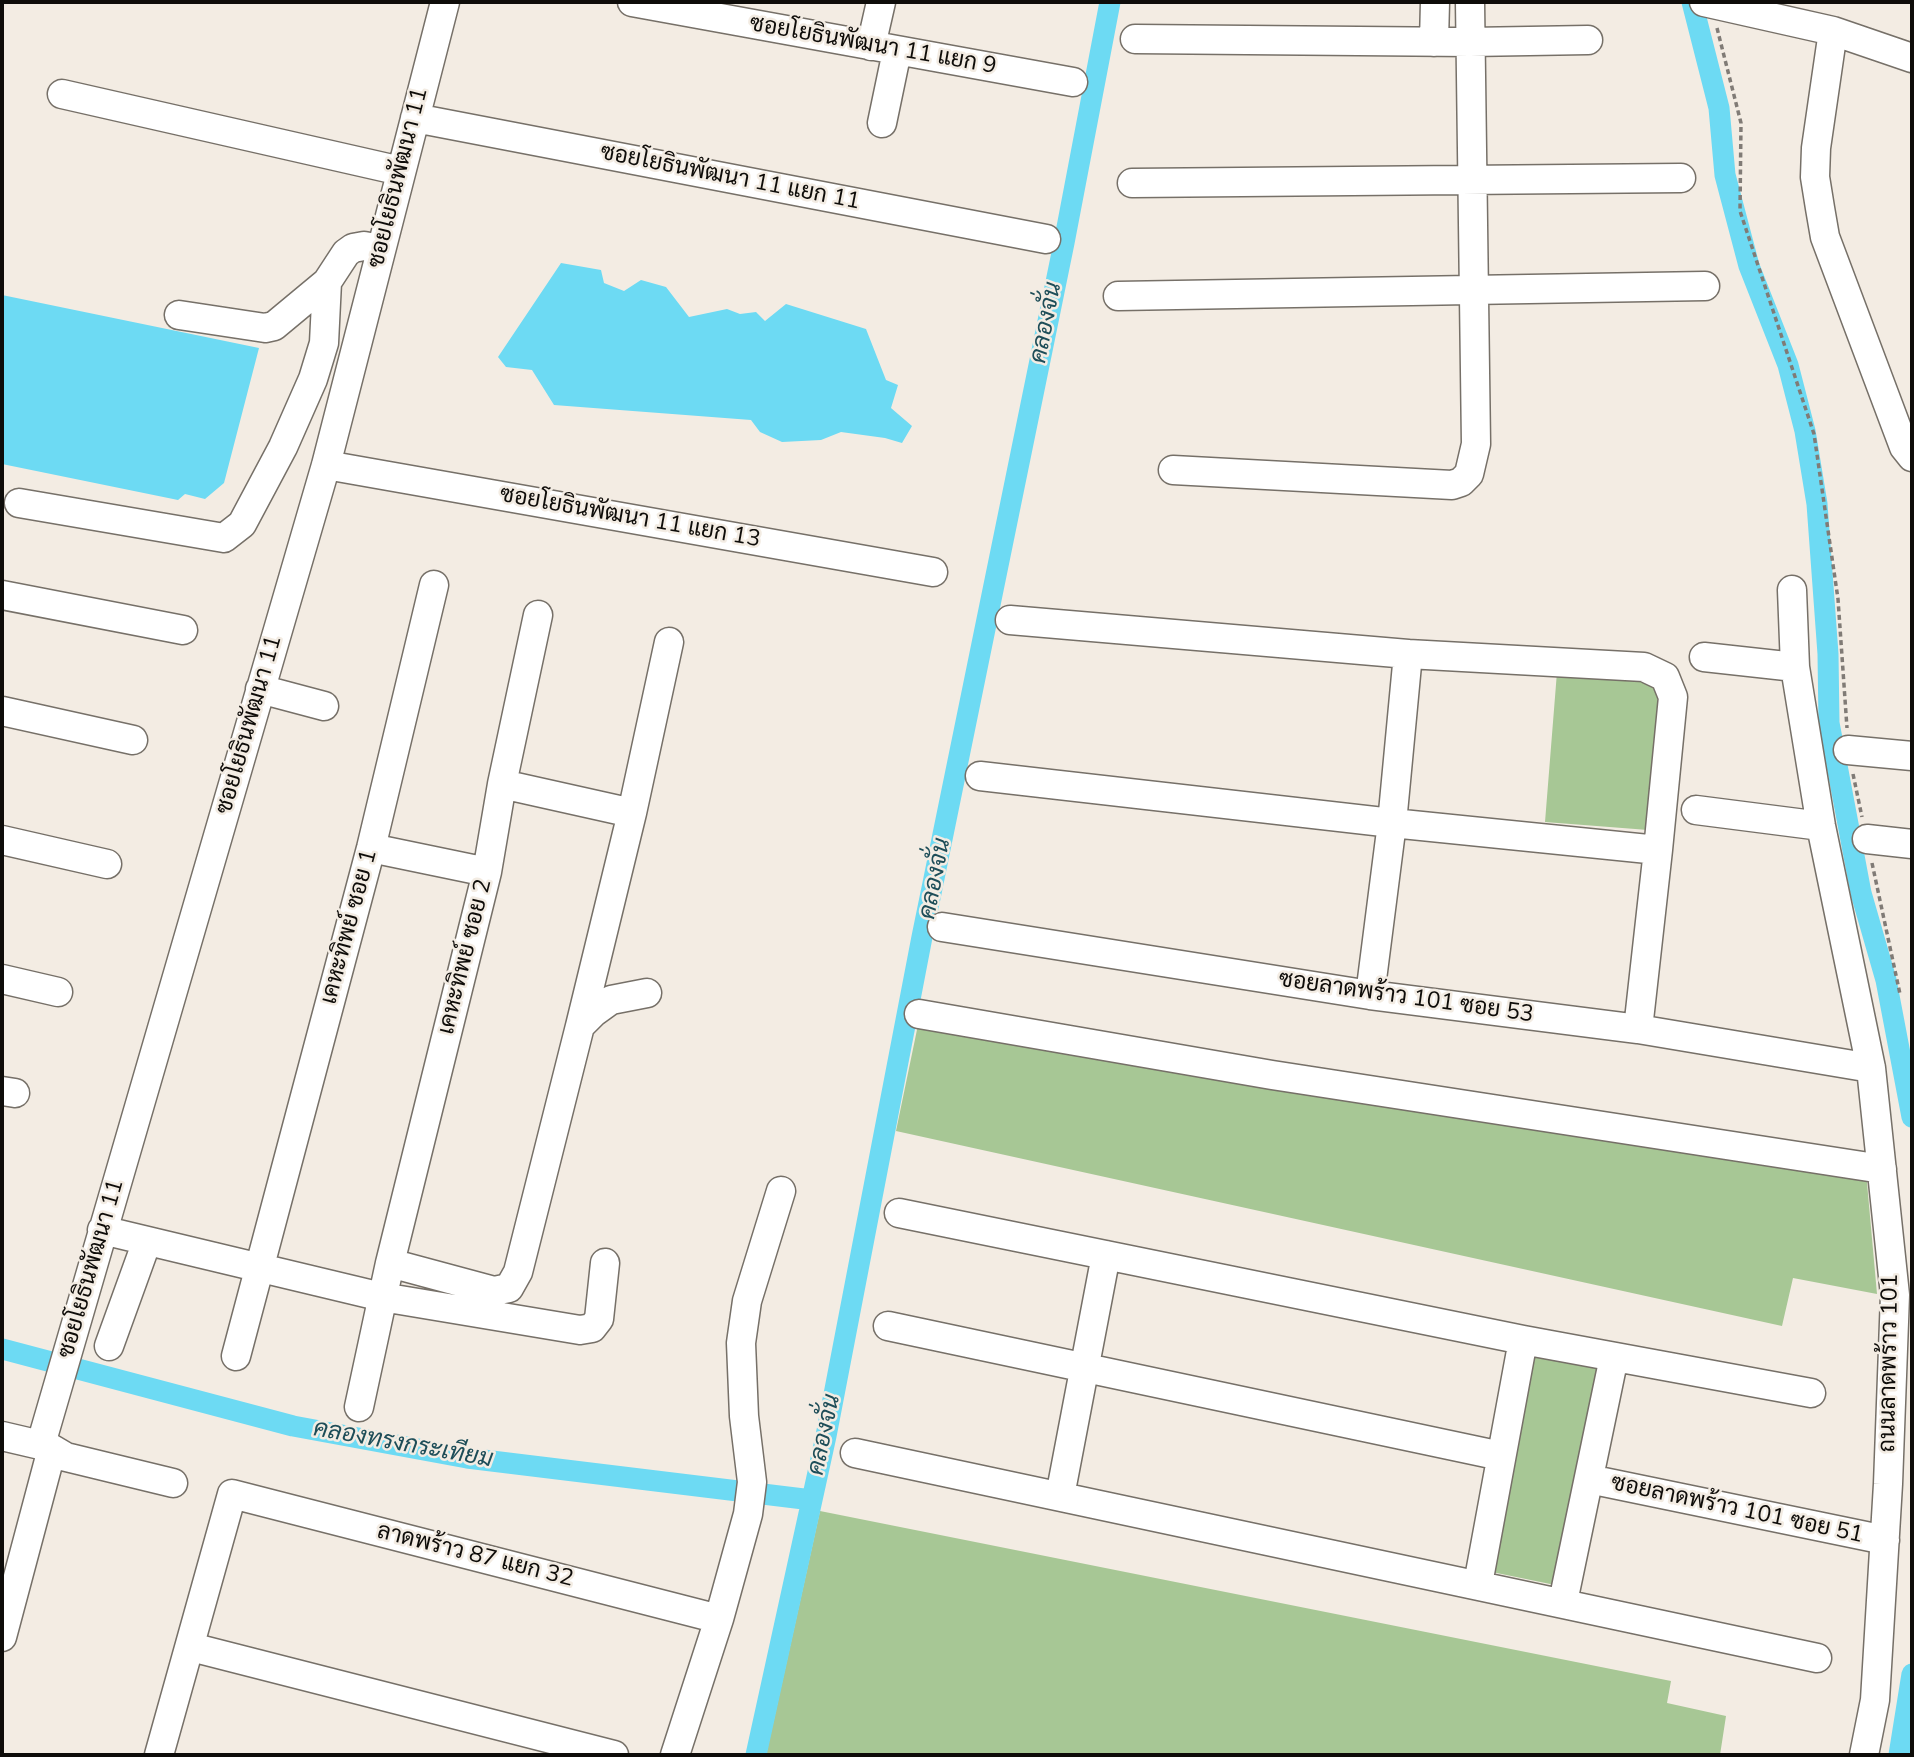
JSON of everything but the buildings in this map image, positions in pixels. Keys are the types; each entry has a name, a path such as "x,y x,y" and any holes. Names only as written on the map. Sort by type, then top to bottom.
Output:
{"street":[{"name":"ซอยโยธินพัฒนา 11","path":"2,1637 69,1350 326,465 445,2"},
{"name":"ซอยโยธินพัฒนา 11 แยก 9","path":"632,2 1073,82"},
{"path":"881,2 884,48 882,123"},
{"path":"1434,42 1435,2"},
{"path":"1173,470 1452,485 1461,482 1469,474 1476,444 1470,2"},
{"path":"1715,4 1833,31 1910,54"},
{"path":"1833,31 1816,148 1815,177 1825,237 1904,447 1912,457"},
{"path":"1135,39 1434,42 1588,40"},
{"path":"62,94 401,170"},
{"name":"ซอยโยธินพัฒนา 11 แยก 11","path":"415,118 1046,239"},
{"path":"1132,183 1681,178"},
{"path":"179,315 265,328 274,326 327,282 346,253 353,248 364,246 381,249"},
{"path":"19,503 224,538 242,524 283,447 313,379 324,343 327,282"},
{"path":"1118,296 1705,286"},
{"name":"ซอยโยธินพัฒนา 11 แยก 13","path":"326,465 933,572"},
{"name":"เคหะทิพย์ ซอย 1","path":"236,1356 371,848 434,585"},
{"name":"ถนนลาดพร้าว 101","path":"1792,590 1795,667 1821,827 1871,1068 1895,1295 1875,1700 1864,1755"},
{"path":"2,595 183,630"},
{"name":"เคหะทิพย์ ซอย 2","path":"359,1407 390,1263 487,872 502,784 538,615"},
{"path":"1010,620 1408,654 1644,667 1665,677 1673,697 1638,1029"},
{"path":"390,1263 494,1291 509,1287 518,1272 632,813 669,642"},
{"path":"1370,995 1392,823 1408,654"},
{"path":"1704,657 1795,667"},
{"path":"260,689 324,706"},
{"path":"2,712 133,740"},
{"path":"1848,750 1912,756"},
{"path":"980,775 1392,823 1658,850"},
{"path":"502,784 632,813"},
{"path":"1696,810 1821,827"},
{"path":"1867,839 1912,844"},
{"path":"2,840 107,864"},
{"path":"371,848 487,872"},
{"name":"ซอยลาดพร้าว 101 ซอย 53","path":"942,927 1370,995 1638,1029 1871,1068"},
{"path":"2,979 58,992"},
{"path":"580,1026 611,1000 647,993"},
{"path":"919,1014 1272,1076 1882,1169"},
{"path":"675,1755 719,1619 751,1490 741,1343 747,1301 781,1191"},
{"path":"898,1213 1523,1340 1811,1393"},
{"path":"102,1230 382,1297 580,1331 592,1328 599,1319 605,1263"},
{"path":"109,1346 146,1241"},
{"path":"1059,1496 1106,1255"},
{"path":"888,1326 1502,1456"},
{"path":"1478,1584 1523,1340"},
{"path":"1563,1602 1614,1357"},
{"path":"2,1436 47,1447 66,1457 173,1483"},
{"path":"855,1453 1817,1658"},
{"name":"ซอยลาดพร้าว 101 ซอย 51","path":"1589,1479 1885,1540"},
{"name":"ลาดพร้าว 87 แยก 32","path":"191,1647 232,1494 719,1619"},
{"path":"159,1755 191,1647 614,1755"}],"path":[{"path":"1715,4 1717,31 1741,123 1741,211 1814,434 1838,599 1848,750 1900,994"}],"green space":[{"path":"1557,672 1659,681 1648,830 1545,822"},
{"path":"919,1020 1866,1172 1877,1294 1793,1278 1782,1326 896,1131"},
{"path":"1531,1348 1604,1362 1560,1586 1487,1571"},
{"path":"820,1511 1671,1681 1667,1703 1726,1716 1720,1755 766,1755"}],"water":[{"path":"561,263 601,270 604,283 624,291 641,280 666,287 689,317 727,309 740,314 756,312 765,321 786,304 866,329 886,380 898,385 891,408 912,426 902,443 841,432 821,440 782,442 760,432 751,420 554,405 532,370 506,367 498,357"},
{"path":"2,295 259,348 224,483 205,499 185,494 178,500 2,464"}],"waterway":[{"name":"คลองจั่น","path":"756,1755 826,1436 922,937 1064,243 1110,2"},
{"path":"1692,2 1719,108 1725,175 1749,266 1788,365 1805,431 1817,504 1828,654 1829,723 1861,893 1886,980 1912,1117"},
{"name":"คลองทรงกระเทียม","path":"2,1349 293,1426 467,1458 812,1500"},
{"path":"1899,1755 1912,1674"}]}
